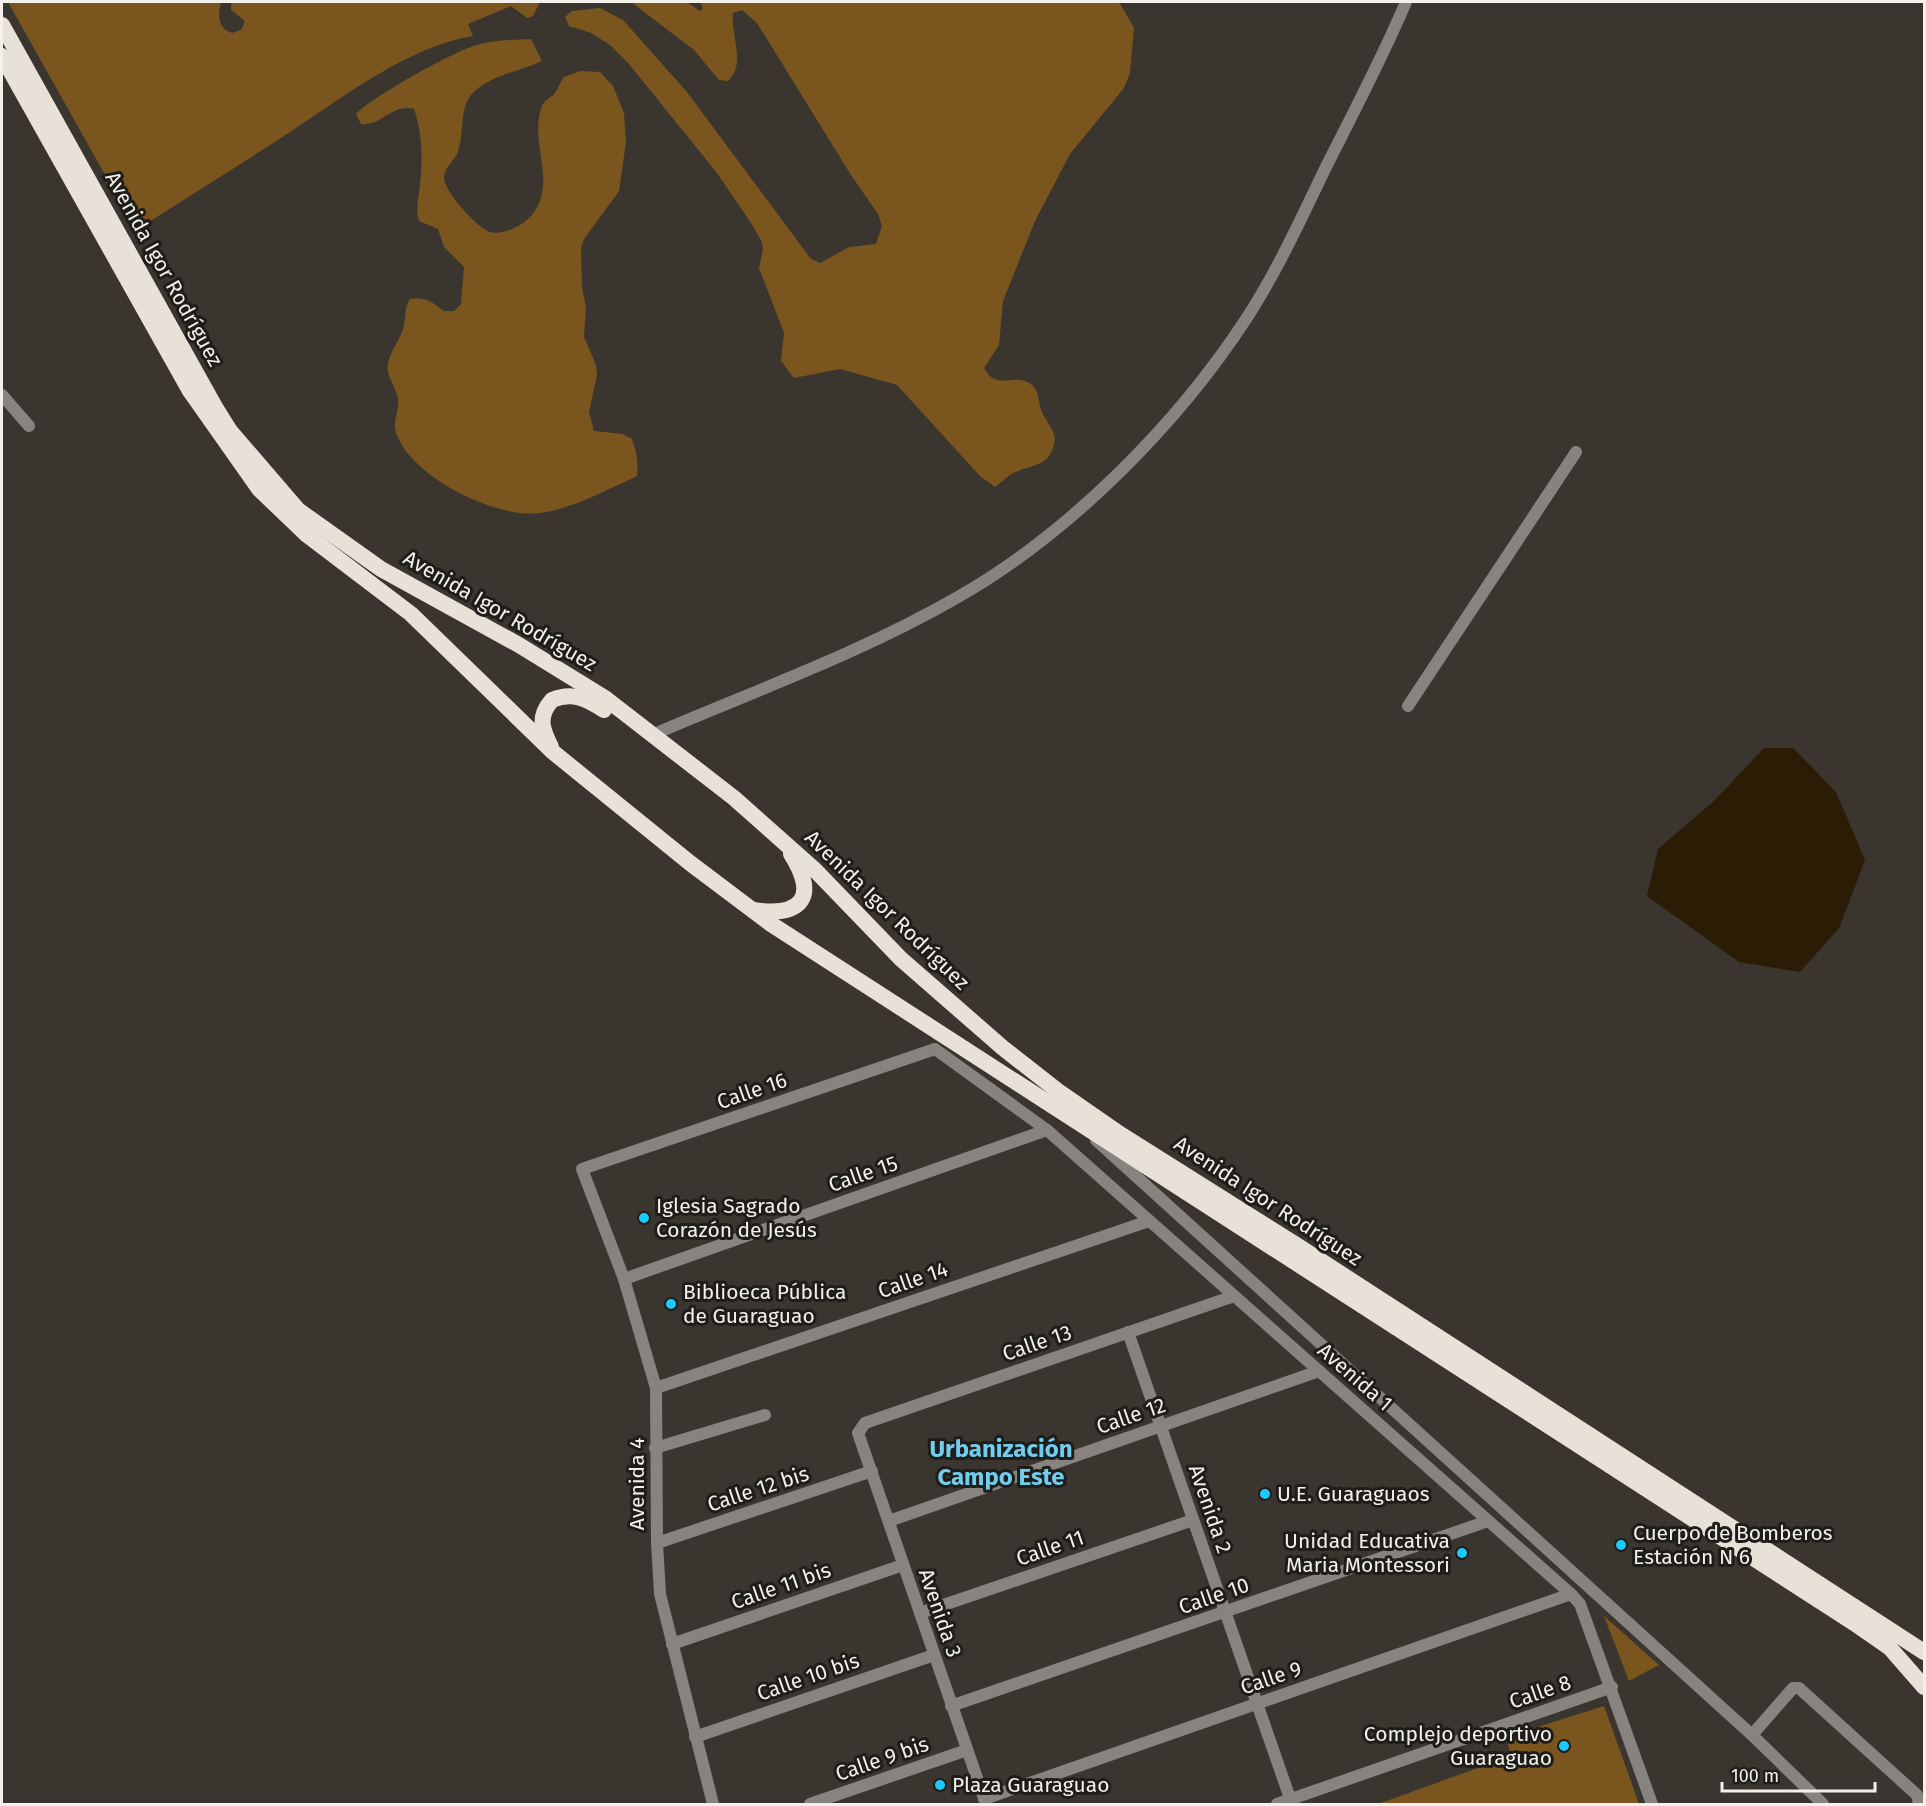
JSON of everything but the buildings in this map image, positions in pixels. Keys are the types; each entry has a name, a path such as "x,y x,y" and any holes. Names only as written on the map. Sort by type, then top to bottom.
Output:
{"highway":[{"name":"Avenida Igor Rodríguez","path":"2,25 215,407 230,431 298,510 381,569 519,645 605,698 734,798 816,870 901,959 1003,1048 1058,1091 1120,1134 1298,1246 1924,1652"},
{"name":"Avenida Igor Rodríguez","path":"2,56 190,392 259,489 307,535 418,620 553,752 752,910 1870,1634 1890,1648 1924,1687"},
{"path":"553,752 541,725 542,716 552,700 571,695 588,700 670,748"},
{"path":"752,910 781,913 792,909 800,902 804,891 804,878 783,841"}],"street":[{"path":"652,735 855,648 958,597 1005,567 1061,524 1123,468 1215,363 1249,314 1327,165 1407,2"},
{"path":"2,395 29,426"},
{"path":"1408,706 1576,452"},
{"name":"Avenida 1","path":"935,1049 1047,1130 1571,1593 1580,1604 1652,1804"},
{"name":"Calle 16","path":"582,1169 935,1049"},
{"path":"1073,1119 1752,1735 1823,1804"},
{"name":"Calle 15","path":"624,1279 1047,1130"},
{"name":"Avenida 4","path":"582,1169 624,1279 656,1388 657,1543 660,1594 713,1804"},
{"name":"Calle 14","path":"656,1388 1149,1221"},
{"name":"Calle 13","path":"858,1433 865,1423 1234,1296"},
{"name":"Avenida 2","path":"1128,1332 1291,1802"},
{"name":"Calle 12","path":"889,1521 1319,1371"},
{"path":"656,1448 765,1415"},
{"name":"Avenida 3","path":"858,1433 985,1802"},
{"name":"Calle 12 bis","path":"657,1543 872,1472"},
{"name":"Calle 11","path":"920,1613 1193,1520"},
{"name":"Calle 10","path":"951,1706 1488,1521"},
{"name":"Calle 11 bis","path":"672,1644 903,1564"},
{"name":"Calle 9","path":"985,1802 1257,1703 1571,1593"},
{"name":"Calle 10 bis","path":"695,1737 934,1655"},
{"name":"Calle 8","path":"1277,1804 1291,1802 1612,1688"},
{"path":"1752,1735 1793,1688 1799,1688 1917,1795 1919,1804"},
{"name":"Calle 9 bis","path":"810,1804 828,1801 967,1750"}],"shaded area":[{"path":"8,2 221,2 219,16 221,24 232,33 241,30 245,21 231,10 231,2 540,2 533,16 527,18 511,6 468,24 473,36 449,41 402,61 136,230"},
{"path":"631,2 687,2 700,11 703,8 700,2 1119,2 1134,28 1130,73 1124,88 1070,154 1035,221 1003,301 999,345 984,368 995,379 1020,380 1035,389 1042,412 1055,437 1050,455 1045,460 1010,475 995,487 980,476 897,385 840,369 794,378 781,361 784,333 759,268 763,249 761,240 751,223 717,173 629,64 610,45 591,33 569,26 565,17 572,11 600,8 623,20 687,92 811,259 820,263 849,247 876,244 882,226 878,214 851,175 757,23 742,10 733,13 737,58 734,74 728,81 719,80 694,50"},
{"path":"531,39 542,61 491,80 470,96 464,111 460,146 445,171 445,184 470,217 490,232 507,231 518,226 531,216 539,204 543,190 538,134 543,104 555,93 564,77 581,71 600,72 613,86 624,113 626,142 619,191 584,239 581,248 582,287 586,307 584,337 596,365 597,375 589,412 594,431 623,434 632,439 638,466 637,476 585,500 552,511 522,513 479,502 457,492 419,465 405,449 396,433 398,398 388,366 405,322 408,303 410,299 424,299 444,311 454,311 461,304 464,267 444,247 438,229 419,221 417,207 422,155 419,127 414,109 399,109 368,124 361,124 356,114 396,86 469,48 492,42"},
{"path":"1764,748 1793,748 1836,792 1865,860 1839,928 1800,972 1739,962 1647,896 1658,849 1714,801"},
{"path":"1604,1616 1659,1665 1629,1681"},
{"name":"Complejo deportivo Guaraguao","path":"1604,1706 1639,1804 1378,1804 1511,1756 1506,1737"}],"place":[{"name":"Iglesia Sagrado Corazón de Jesús","path":"644,1218"},
{"name":"Biblioeca Pública de Guaraguao","path":"671,1304"},
{"name":"U.E. Guaraguaos","path":"1265,1494"},
{"name":"Cuerpo de Bomberos Estación N 6","path":"1621,1545"},
{"name":"Unidad Educativa Maria Montessori","path":"1462,1553"},
{"name":"Complejo deportivo Guaraguao","path":"1564,1746"},
{"name":"Plaza Guaraguao","path":"940,1785"}],"district":[{"name":"Urbanización Campo Este","path":"1001,1463"}]}
